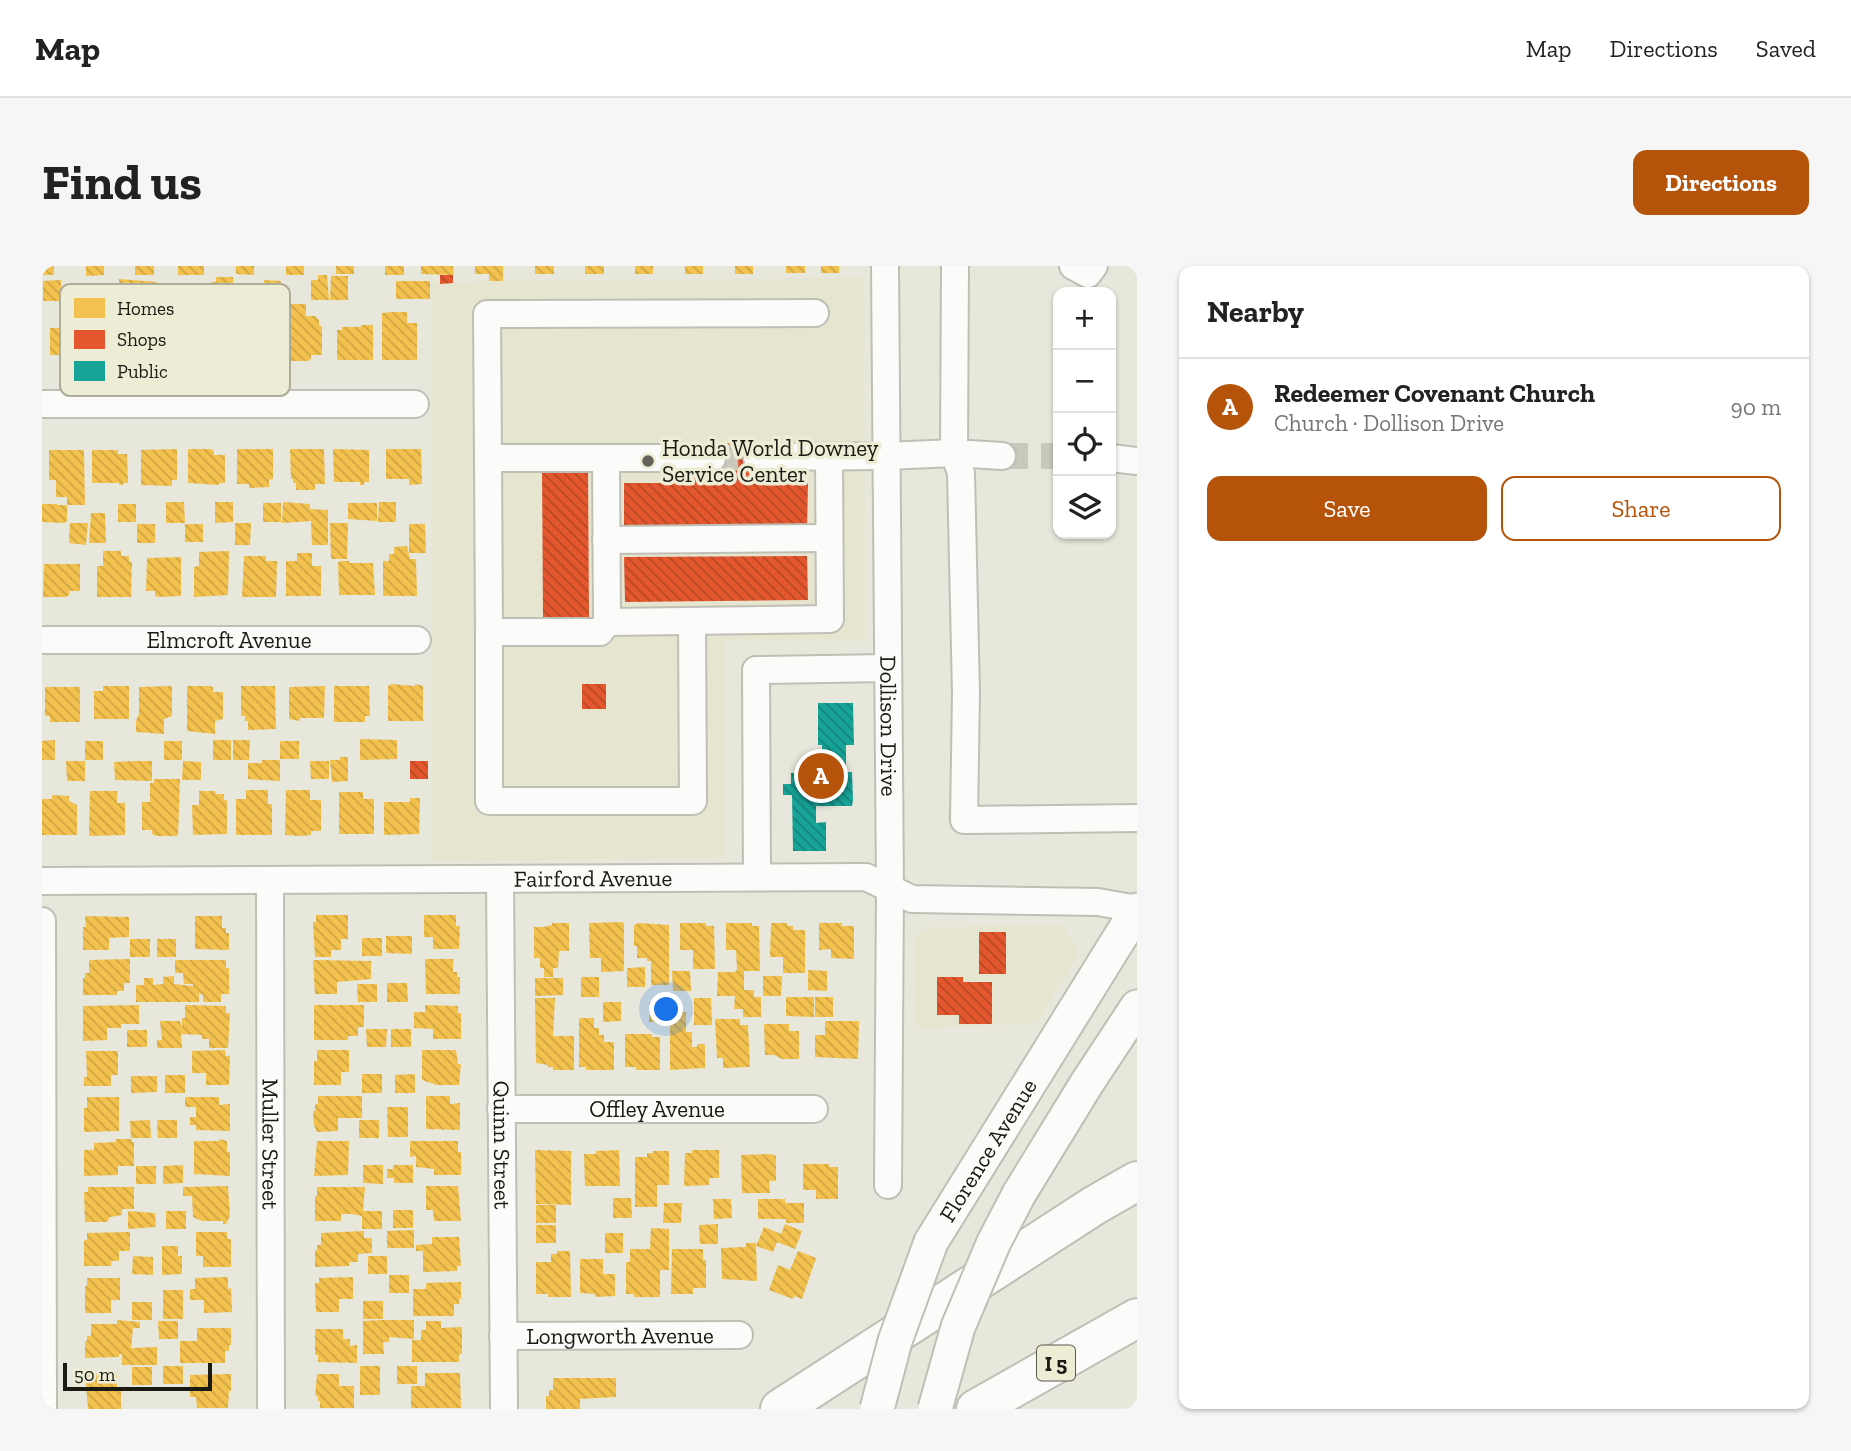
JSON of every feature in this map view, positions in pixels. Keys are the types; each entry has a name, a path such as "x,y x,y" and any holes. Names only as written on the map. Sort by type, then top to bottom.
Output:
{"highway":[{"path":"780,1409 1137,1181"},
{"name":"I 5","path":"976,1409 1137,1318"}],"main road":[{"name":"Florence Avenue","path":"877,1409 895,1341 931,1241 1137,909"},
{"name":"Florence Avenue","path":"935,1409 962,1315 994,1242 1019,1194 1137,1007"}],"street":[{"name":"Dollison Drive","path":"885,266 890,888 888,1185"},
{"path":"955,266 954,453 961,474 966,693 964,820 1137,818"},
{"path":"1073,266 1087,274 1094,266"},
{"path":"692,621 693,802 489,801 487,314 815,313"},
{"path":"42,404 415,404"},
{"path":"758,457 954,453 1002,456"},
{"path":"488,458 712,457"},
{"path":"607,622 830,619 828,457"},
{"path":"489,632 600,632 607,622 606,458"},
{"path":"1116,459 1137,461"},
{"path":"606,540 828,538"},
{"name":"Elmcroft Avenue","path":"42,640 417,640"},
{"path":"757,877 756,670 888,668"},
{"name":"Fairford Avenue","path":"42,881 866,877 912,900 1098,902 1137,909"},
{"name":"Quinn Street","path":"500,879 504,1409"},
{"name":"Muller Street","path":"270,880 271,1409"},
{"path":"42,921 43,1409"},
{"name":"Offley Avenue","path":"501,1109 814,1109"},
{"name":"Longworth Avenue","path":"503,1336 739,1335"}],"shaded area":[{"name":"Honda World Downey Service Center","path":"864,278 865,639 724,640 724,858 432,861 431,282"},
{"path":"1063,926 1078,954 1036,1023 916,1028 916,941 921,931 931,927"}],"building: Homes":[{"path":"42,266 54,266 54,275 42,275"},
{"path":"86,266 104,266 104,275 86,276"},
{"path":"135,266 154,266 154,275 135,275"},
{"path":"178,266 204,266 204,275 178,275"},
{"path":"236,266 254,266 254,275 236,274"},
{"path":"286,266 304,266 304,275 286,275"},
{"path":"336,266 354,266 354,274 336,274"},
{"path":"385,266 404,266 404,275 385,275"},
{"path":"421,266 453,266 454,275 421,274"},
{"path":"475,266 503,266 503,281 489,281 489,274 475,274"},
{"path":"535,266 554,266 554,274 535,274"},
{"path":"585,266 604,266 604,274 585,274"},
{"path":"635,266 653,266 653,274 635,274"},
{"path":"685,266 703,266 703,274 685,274"},
{"path":"735,266 753,266 753,274 735,274"},
{"path":"786,266 805,266 805,273 786,273"},
{"path":"821,266 839,266 839,273 821,273"},
{"path":"318,275 327,275 329,300 311,300 311,280 318,280"},
{"path":"331,276 348,276 348,300 330,300"},
{"path":"216,277 233,277 233,284 211,284 216,282"},
{"path":"119,279 157,282 157,284 119,284"},
{"path":"61,280 60,301 43,301 43,281"},
{"path":"264,280 281,281 281,284 264,284"},
{"path":"396,281 430,281 430,299 396,299"},
{"path":"290,304 306,304 306,316 315,316 322,327 322,355 311,355 308,361 290,361"},
{"path":"407,312 407,323 417,323 417,360 382,360 382,313"},
{"path":"60,314 60,355 50,355 50,328 59,328"},
{"path":"373,325 373,360 337,360 337,330"},
{"path":"177,449 177,480 172,480 172,486 141,485 141,450"},
{"path":"188,449 211,449 214,455 225,455 225,483 188,483"},
{"path":"237,449 273,449 273,479 269,480 269,487 249,488 249,484 237,484"},
{"path":"290,449 324,449 325,484 315,484 315,490 296,490 296,483 291,479"},
{"path":"333,449 369,450 369,482 360,485 360,482 334,482"},
{"path":"386,449 421,449 422,484 409,485 409,479 386,479"},
{"path":"49,450 84,450 85,505 67,505 67,497 56,497 56,480 49,480"},
{"path":"92,450 118,450 118,454 127,454 128,483 92,483"},
{"path":"166,502 184,502 185,523 166,523"},
{"path":"215,502 233,502 233,522 215,523"},
{"path":"283,502 310,504 310,509 328,510 328,545 312,545 311,521 282,523"},
{"path":"379,502 396,502 396,522 378,522"},
{"path":"263,503 281,503 281,522 263,522"},
{"path":"348,503 377,503 377,521 348,519"},
{"path":"42,504 67,505 67,521 42,522"},
{"path":"118,504 136,504 136,522 118,522"},
{"path":"91,513 105,513 106,543 89,543"},
{"path":"70,523 88,523 86,545 69,543"},
{"path":"235,523 251,523 250,545 235,545"},
{"path":"330,523 348,523 347,559 331,559"},
{"path":"137,524 155,524 155,543 137,543"},
{"path":"185,524 203,524 203,542 185,542"},
{"path":"409,524 425,524 426,553 409,553"},
{"path":"407,546 410,559 416,559 417,596 383,596 383,561 389,561 389,554 394,554 394,547"},
{"path":"103,551 121,551 121,556 129,556 129,562 132,562 131,597 97,597 97,566 103,566"},
{"path":"229,551 228,595 194,597 194,567 199,566 199,552"},
{"path":"297,553 312,553 312,566 321,566 321,596 286,596 286,561 297,561"},
{"path":"244,556 266,556 266,561 277,561 276,597 242,597"},
{"path":"181,557 181,596 159,597 155,596 155,591 146,591 147,558"},
{"path":"340,561 373,563 375,595 339,595"},
{"path":"44,564 80,564 80,591 69,591 66,597 43,597"},
{"path":"103,686 129,686 129,719 94,719 94,691 103,691"},
{"path":"172,686 172,716 164,719 164,734 136,732 139,687"},
{"path":"187,686 209,686 213,687 213,692 223,692 223,719 215,721 215,734 187,731"},
{"path":"241,686 275,686 276,729 248,730 248,721 245,721 245,716 241,716"},
{"path":"325,686 324,718 300,718 300,721 289,719 289,687"},
{"path":"334,686 369,686 370,716 365,716 365,722 334,722"},
{"path":"388,686 423,686 423,721 388,721"},
{"path":"45,687 80,687 80,722 50,722 50,716 45,716"},
{"path":"360,739 397,740 397,759 360,760"},
{"path":"55,740 55,760 42,760 42,741"},
{"path":"213,740 231,740 231,760 213,760"},
{"path":"233,740 250,740 249,760 233,760"},
{"path":"85,741 103,741 103,760 85,760"},
{"path":"164,741 182,741 182,760 164,760"},
{"path":"280,741 299,741 299,759 280,759"},
{"path":"340,757 348,757 348,781 332,782 330,760 340,760"},
{"path":"262,760 280,760 280,781 248,779 248,763 262,763"},
{"path":"66,761 85,761 85,781 67,781"},
{"path":"152,761 152,781 115,780 114,762"},
{"path":"183,761 201,762 201,780 182,780"},
{"path":"310,761 329,761 329,779 311,779"},
{"path":"154,779 180,779 178,836 156,836 152,834 152,830 142,830 142,802 150,802 150,783 154,783"},
{"path":"246,790 268,790 268,804 272,804 272,835 236,835 236,799 246,799"},
{"path":"286,790 310,790 310,800 321,800 321,831 311,831 311,835 285,835"},
{"path":"90,791 117,791 117,803 125,803 125,835 89,836"},
{"path":"199,791 224,794 224,800 227,800 227,834 193,835 192,805 199,805"},
{"path":"339,792 363,792 363,799 374,799 374,834 339,834"},
{"path":"52,795 69,796 69,801 77,805 77,835 42,835 42,799 52,799"},
{"path":"410,798 420,798 419,834 384,835 384,802 410,802"},
{"path":"316,915 348,915 348,939 341,939 341,950 331,950 331,957 315,957 313,922 316,922"},
{"path":"424,915 456,915 456,926 460,926 459,949 433,949 433,937 424,937"},
{"path":"85,916 129,917 129,937 109,938 109,950 83,950"},
{"path":"195,916 222,916 222,928 226,928 226,933 229,933 229,950 195,949"},
{"path":"552,923 569,923 569,951 559,951 558,968 553,968 553,977 544,977 540,958 534,958 534,927 544,927"},
{"path":"589,923 624,923 624,971 601,972 601,958 590,958"},
{"path":"680,923 706,923 706,926 714,926 715,969 693,969 693,950 680,950"},
{"path":"726,923 752,923 752,926 759,926 760,971 744,971 744,990 754,990 754,997 761,997 761,1017 743,1017 743,1009 734,1009 735,996 717,996 718,972 737,970 736,950 726,950"},
{"path":"771,923 787,923 787,926 793,926 793,930 805,930 805,973 783,973 783,957 770,957"},
{"path":"819,923 854,926 854,959 831,958 831,949 819,950"},
{"path":"634,925 669,925 669,985 651,985 651,961 637,958"},
{"path":"386,936 412,936 412,954 386,953"},
{"path":"362,938 382,938 382,956 362,956"},
{"path":"130,939 150,939 150,957 130,957"},
{"path":"157,939 176,939 176,957 157,957"},
{"path":"130,959 130,983 124,983 124,991 117,991 117,995 83,995 83,978 85,973 89,973 89,960"},
{"path":"425,959 453,959 453,972 457,972 457,977 460,977 460,994 426,994"},
{"path":"175,960 226,960 226,968 229,968 229,994 221,994 221,1002 203,1002 203,995 199,993 199,1002 136,1002 136,985 144,985 144,978 153,978 153,985 163,984 163,977 174,976 174,984 193,986 184,984 183,973 175,973"},
{"path":"313,960 371,961 371,979 337,982 337,994 315,994"},
{"path":"645,967 645,987 627,987 627,968"},
{"path":"808,970 827,971 827,991 808,990"},
{"path":"672,971 690,971 691,991 673,991"},
{"path":"763,976 782,976 781,996 763,996"},
{"path":"581,977 599,977 599,997 581,997"},
{"path":"535,978 563,978 563,995 535,996"},
{"path":"387,983 407,983 408,1002 387,1002"},
{"path":"357,984 377,984 377,1002 358,1002"},
{"path":"786,997 814,997 814,1017 786,1016"},
{"path":"815,997 833,997 833,1017 815,1017"},
{"path":"535,998 555,998 553,1036 574,1036 574,1070 553,1070 553,1067 536,1063"},
{"path":"694,998 711,998 712,1025 694,1025"},
{"path":"603,1002 621,1002 621,1021 603,1022"},
{"path":"649,1002 667,1002 667,1022 649,1022"},
{"path":"139,1005 139,1024 121,1024 121,1028 107,1028 107,1040 83,1041 83,1006"},
{"path":"185,1005 226,1006 226,1013 230,1013 228,1048 209,1048 209,1039 202,1039 202,1035 181,1034 182,1048 157,1048 157,1040 162,1040 160,1021 180,1021 182,1029"},
{"path":"314,1005 364,1005 364,1027 358,1027 358,1036 348,1036 348,1040 314,1040"},
{"path":"425,1005 458,1006 458,1013 461,1013 461,1039 433,1039 433,1029 414,1028 414,1012 425,1012"},
{"path":"670,1012 686,1012 686,1032 692,1032 692,1047 697,1047 697,1044 705,1046 705,1068 670,1070"},
{"path":"579,1018 594,1018 594,1028 599,1028 599,1035 604,1035 604,1042 614,1042 614,1070 586,1070 586,1067 579,1067"},
{"path":"715,1019 740,1019 740,1025 748,1025 750,1067 723,1068 723,1058 717,1058"},
{"path":"825,1021 859,1021 858,1059 815,1057 815,1035 825,1035"},
{"path":"764,1024 789,1024 789,1031 799,1031 799,1059 765,1055"},
{"path":"366,1029 387,1029 386,1047 367,1047"},
{"path":"391,1029 411,1029 411,1047 391,1047"},
{"path":"127,1030 147,1030 147,1047 127,1047"},
{"path":"625,1034 652,1034 652,1037 660,1037 660,1070 625,1067"},
{"path":"225,1050 226,1056 230,1056 229,1085 206,1085 206,1073 192,1073 192,1051"},
{"path":"317,1050 349,1050 349,1072 341,1072 341,1085 314,1085"},
{"path":"422,1050 456,1050 458,1064 461,1064 459,1085 437,1085 422,1080"},
{"path":"86,1051 118,1051 118,1075 111,1075 111,1086 84,1086 84,1077 87,1077"},
{"path":"362,1074 382,1074 382,1093 362,1093"},
{"path":"415,1074 415,1093 395,1093 395,1075"},
{"path":"165,1075 185,1075 185,1093 165,1093"},
{"path":"131,1076 157,1076 157,1092 131,1093"},
{"path":"318,1096 362,1096 362,1118 338,1118 338,1131 317,1132 313,1111 315,1104 318,1104"},
{"path":"426,1096 450,1096 450,1104 460,1103 460,1130 426,1129"},
{"path":"87,1097 119,1097 119,1131 84,1132"},
{"path":"185,1097 219,1097 219,1105 230,1104 230,1131 196,1130 196,1125 190,1125 190,1117 196,1117 196,1107 185,1107"},
{"path":"387,1107 408,1107 408,1137 388,1137"},
{"path":"150,1120 151,1138 131,1138 130,1121"},
{"path":"157,1120 177,1120 177,1138 158,1138"},
{"path":"359,1120 379,1120 379,1138 359,1138"},
{"path":"116,1139 132,1139 134,1142 134,1166 118,1166 118,1175 84,1176 84,1150 94,1150 94,1143 116,1142"},
{"path":"194,1141 227,1141 230,1176 194,1174"},
{"path":"317,1141 349,1141 348,1175 314,1176"},
{"path":"410,1141 458,1141 461,1175 434,1175 434,1169 416,1167 416,1156 410,1157"},
{"path":"535,1150 571,1151 571,1205 536,1204"},
{"path":"619,1150 620,1186 585,1186 584,1154"},
{"path":"692,1150 719,1150 719,1178 709,1178 709,1185 684,1186 685,1153 692,1153"},
{"path":"669,1151 669,1185 657,1185 657,1207 635,1207 635,1157 647,1157 647,1153"},
{"path":"741,1155 776,1156 776,1181 769,1181 770,1193 742,1193"},
{"path":"803,1164 829,1164 829,1167 838,1167 838,1199 816,1199 816,1190 803,1190"},
{"path":"183,1165 183,1183 163,1184 163,1166"},
{"path":"363,1165 383,1165 383,1184 363,1183"},
{"path":"393,1165 413,1165 413,1183 394,1183 394,1178 387,1178 387,1169 393,1169"},
{"path":"136,1166 156,1166 156,1184 136,1184"},
{"path":"228,1186 230,1216 226,1224 223,1224 223,1221 202,1221 193,1217 192,1196 183,1196 183,1187"},
{"path":"426,1186 458,1186 461,1221 434,1221 433,1210 426,1210"},
{"path":"88,1187 134,1187 134,1209 122,1209 122,1215 110,1217 107,1222 85,1222 84,1192 88,1192"},
{"path":"317,1187 365,1187 363,1211 382,1211 382,1229 362,1229 362,1216 351,1214 341,1214 341,1221 315,1221"},
{"path":"613,1198 631,1198 632,1218 613,1218"},
{"path":"713,1199 731,1199 732,1218 714,1219"},
{"path":"758,1199 785,1199 785,1203 804,1203 804,1223 786,1223 786,1219 758,1219"},
{"path":"664,1203 682,1203 681,1223 663,1223"},
{"path":"536,1205 556,1205 556,1223 536,1223"},
{"path":"393,1210 413,1210 413,1228 393,1228"},
{"path":"128,1211 155,1213 156,1227 128,1229"},
{"path":"166,1211 186,1211 186,1229 166,1229"},
{"path":"718,1224 718,1244 700,1244 699,1225"},
{"path":"785,1224 802,1231 795,1249 777,1242 773,1252 756,1246 764,1227 781,1234"},
{"path":"536,1225 556,1225 556,1243 536,1243"},
{"path":"651,1228 669,1229 669,1270 660,1270 660,1297 634,1297 634,1294 626,1294 626,1262 630,1262 630,1249 650,1249"},
{"path":"414,1230 414,1248 387,1248 387,1231"},
{"path":"364,1231 364,1238 372,1238 372,1253 358,1254 358,1262 349,1262 349,1266 315,1267 315,1250 317,1245 321,1245 321,1233"},
{"path":"130,1232 130,1251 119,1251 119,1261 111,1261 111,1266 84,1266 84,1240 87,1240 87,1233"},
{"path":"196,1232 227,1232 227,1239 231,1239 231,1267 203,1267 203,1256 196,1256"},
{"path":"605,1233 623,1233 623,1253 605,1253"},
{"path":"432,1237 459,1237 461,1266 457,1266 457,1271 423,1272 423,1251 416,1251 416,1245 432,1244"},
{"path":"746,1243 756,1243 757,1281 722,1279 721,1248 746,1247"},
{"path":"162,1246 178,1246 178,1256 182,1256 182,1274 162,1275"},
{"path":"672,1249 703,1249 703,1260 706,1260 706,1288 693,1288 693,1294 671,1294"},
{"path":"557,1251 570,1251 571,1297 536,1294 536,1262 551,1262 551,1254 557,1254"},
{"path":"798,1251 816,1258 802,1299 794,1296 793,1299 769,1290 778,1265 790,1270"},
{"path":"133,1256 153,1257 153,1275 132,1274"},
{"path":"368,1256 387,1256 387,1274 368,1274"},
{"path":"580,1259 603,1259 603,1274 615,1274 615,1296 595,1297 595,1294 580,1293"},
{"path":"389,1275 409,1275 409,1293 389,1293"},
{"path":"228,1277 232,1312 204,1313 204,1300 190,1300 190,1289 195,1289 195,1278"},
{"path":"353,1277 353,1299 339,1299 339,1312 316,1312 315,1283 319,1283 319,1278"},
{"path":"87,1278 120,1278 120,1300 111,1300 111,1313 85,1313"},
{"path":"461,1282 461,1299 459,1304 454,1304 454,1316 413,1316 413,1289 426,1289 426,1283"},
{"path":"163,1290 183,1290 183,1319 163,1319"},
{"path":"363,1301 383,1301 383,1319 363,1319"},
{"path":"132,1302 152,1302 152,1320 132,1320"},
{"path":"117,1320 140,1322 140,1328 133,1328 131,1348 157,1347 157,1365 122,1365 122,1354 119,1354 119,1357 85,1358 85,1341 87,1336 91,1336 91,1324 117,1324"},
{"path":"414,1320 414,1339 389,1337 389,1342 383,1342 384,1354 363,1354 363,1321"},
{"path":"158,1321 178,1321 178,1339 159,1339"},
{"path":"426,1321 441,1321 441,1328 462,1327 462,1354 459,1354 459,1362 412,1362 412,1340 421,1340 421,1330 426,1330"},
{"path":"197,1328 231,1328 231,1345 229,1351 225,1351 225,1363 180,1363 180,1341 197,1341"},
{"path":"315,1329 343,1329 343,1339 350,1339 350,1346 357,1345 357,1363 318,1362 318,1355 315,1355"},
{"path":"163,1366 183,1366 183,1384 163,1384"},
{"path":"360,1366 380,1366 380,1395 360,1395"},
{"path":"397,1366 417,1366 417,1384 397,1384"},
{"path":"132,1367 152,1367 152,1385 132,1385"},
{"path":"425,1373 460,1373 461,1408 411,1408 411,1386 425,1386"},
{"path":"231,1374 228,1408 197,1408 196,1397 190,1397 190,1375"},
{"path":"317,1374 339,1374 339,1386 354,1386 354,1408 320,1408 318,1396 315,1396"},
{"path":"85,1375 117,1375 117,1387 121,1387 121,1409 88,1409"},
{"path":"553,1378 616,1378 616,1397 580,1399 580,1409 546,1409 546,1396 549,1396 549,1390 553,1390"}],"building: Shops":[{"path":"440,275 453,275 453,283 440,284"},
{"path":"712,443 757,443 757,472 800,472 800,482 808,484 807,527 624,528 624,483 668,483 668,473 712,473"},
{"path":"542,468 588,468 589,618 543,619"},
{"path":"807,556 808,600 625,602 624,557"},
{"path":"582,684 606,684 606,709 582,709"},
{"path":"410,761 428,761 428,779 410,779"},
{"path":"979,932 1006,932 1006,974 979,974"},
{"path":"937,977 963,977 963,982 992,982 992,1024 959,1024 959,1015 937,1015"}],"building: Public":[{"path":"818,703 853,703 854,745 846,745 846,772 852,772 852,806 816,806 816,823 826,822 826,851 793,851 792,795 783,795 783,784 791,784 791,773 822,772 822,745 818,745"}],"tunnel":[{"path":"1002,456 1053,456"},
{"path":"712,458 757,457"}],"place":[{"name":"Honda World Downey Service Center","path":"648,461"},
{"name":"Redeemer Covenant Church","path":"821,776"}]}
